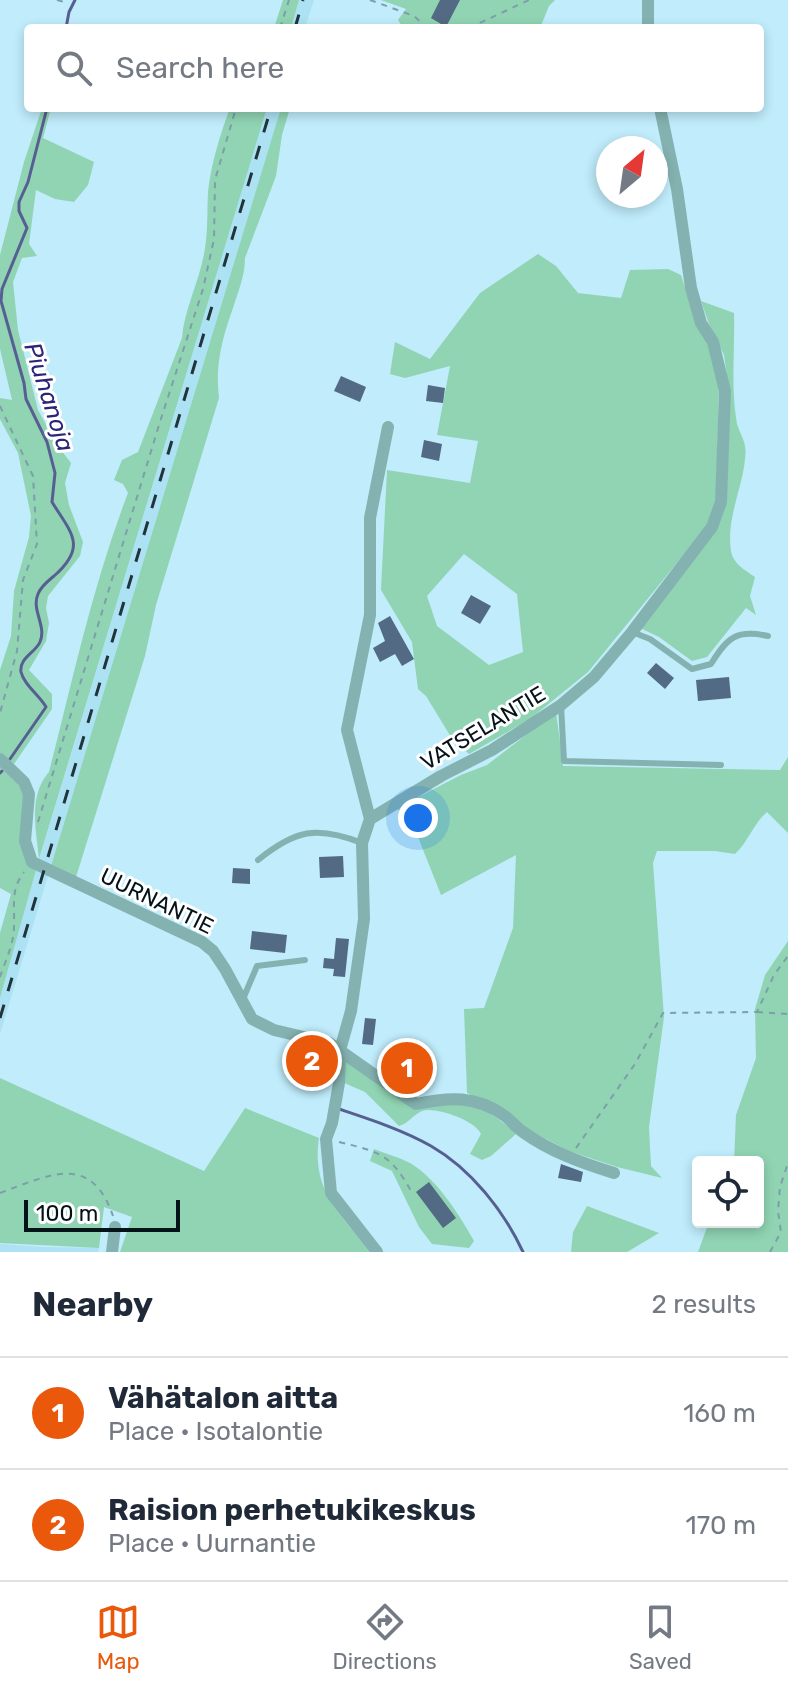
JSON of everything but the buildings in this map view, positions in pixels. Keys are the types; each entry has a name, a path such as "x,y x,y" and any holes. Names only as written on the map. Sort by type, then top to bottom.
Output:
{"street":[{"path":"648,0 648,24"},
{"name":"VATSELANTIE","path":"370,819 441,776 492,750 561,705 594,677 712,527 721,502 725,391 713,342 701,323 691,288 677,189 661,112"},
{"path":"377,1252 331,1193 326,1139 339,1083 340,1050 351,1011 364,919 362,843 370,819 347,730 370,615 370,518 388,427"},
{"path":"0,759 24,782 29,794 25,841 32,862"},
{"name":"UURNANTIE","path":"32,862 202,942 213,951 252,1019 296,1036 329,1043 416,1104 449,1097 478,1102 569,1158 614,1173"},
{"path":"112,1252 115,1227"}],"lane":[{"path":"632,632 650,639 692,669 711,664 723,644 737,635 751,632 768,636"},
{"path":"561,705 564,761 721,765"},
{"path":"258,860 280,842 310,831 340,834 362,843"},
{"path":"243,999 257,966 305,960"}],"path":[{"path":"57,0 65,0"},
{"path":"281,24 289,0"},
{"path":"370,0 414,16 423,24"},
{"path":"478,24 529,0"},
{"path":"38,823 203,289 214,239 215,180 235,112"},
{"path":"0,406 33,476 37,544 23,580 17,651 0,713"},
{"path":"0,977 14,929 12,904 17,882 32,862"},
{"path":"757,1012 774,975 788,956"},
{"path":"569,1158 635,1064 663,1013 788,1014"},
{"path":"326,1139 373,1150 397,1166 412,1193"},
{"path":"770,1252 781,1232 778,1211 780,1187 788,1163"},
{"path":"0,1193 65,1173 80,1174 98,1186 113,1214 115,1227"}],"shaded area":[{"path":"299,0 314,0 306,24 292,24"},
{"path":"266,112 280,112 0,1034 0,998"},
{"path":"0,1244 99,1248 98,1252 0,1252"}],"green space":[{"path":"283,0 299,0 292,24 275,24"},
{"path":"381,0 555,0 542,24 400,24 398,20 406,9"},
{"path":"41,112 50,112 43,138 94,162 88,185 74,202 55,199 36,190 29,244 37,256 22,258 13,282 18,330 38,410 71,463 65,483 69,505 83,542 80,556 48,596 46,641 29,670 52,694 52,709 14,764 0,753 0,670 11,636 14,591 29,537 31,516 18,453 0,419 0,398 12,400 0,349 0,255"},
{"path":"229,112 266,112 39,859 35,825 38,792 49,772 94,596 128,493 123,484 114,480 122,460 138,452 182,338 205,248 208,192 219,139"},
{"path":"280,112 289,112 276,176 245,258 241,284 223,341 218,374 219,398 156,605 145,656 76,877 51,866"},
{"path":"538,254 556,266 578,293 621,298 630,270 668,269 681,275 719,382 716,503 703,531 588,672 530,719 469,754 451,737 426,696 418,689 412,642 381,590 387,470 470,483 478,441 437,435 450,366 405,378 390,374 395,342 430,359 480,293","holes":["464,554 517,594 523,652 489,665 437,626 427,596"]},
{"path":"701,301 734,313 735,405 746,452 730,539 734,560 755,577 750,596 756,615 746,608 707,657 692,661 659,637 640,628 712,534 728,382 724,355"},
{"path":"556,712 563,766 780,770 788,757 788,833 767,812 735,854 657,851 653,863 664,1017 649,1127 651,1166 662,1178 569,1151 525,1128 504,1111 467,1093 464,1009 484,1008 513,928 516,855 441,895 416,832 397,808 487,765"},
{"path":"0,767 23,789 25,860 36,870 0,998 0,933 11,894 0,888"},
{"path":"788,941 788,1252 698,1252 707,1228 764,1228 764,1156 734,1156 736,1115 756,1058 755,1009 765,975"},
{"path":"342,1056 414,1109 444,1104 469,1105 492,1115 516,1134 482,1160 470,1154 481,1134 457,1117 427,1110 399,1126 365,1092 342,1082"},
{"path":"0,1078 204,1171 245,1108 319,1138 318,1157 324,1187 339,1213 369,1252 120,1252 132,1217 104,1207 99,1248 0,1243"},
{"path":"374,1149 410,1163 429,1178 474,1241 469,1248 432,1244 419,1227 392,1171 370,1161"},
{"path":"587,1206 659,1233 627,1252 571,1252 573,1232"}],"waterway":[{"name":"Piuhanoja","path":"67,24 75,0"},
{"name":"Piuhanoja","path":"10,759 46,707 21,672 22,663 38,646 42,636 36,600 43,586 71,556 73,548 70,531 52,502 55,473 47,442 26,399 1,301 2,289 27,228 19,211 19,202 28,182 46,112"},
{"path":"339,1109 386,1125 446,1155 485,1192 523,1252"}],"railway":[{"path":"296,24 303,0"},
{"path":"0,1018 270,112"}],"place":[{"name":"Raision perhetukikeskus","path":"312,1061"},
{"name":"Vähätalon aitta","path":"407,1068"}]}
